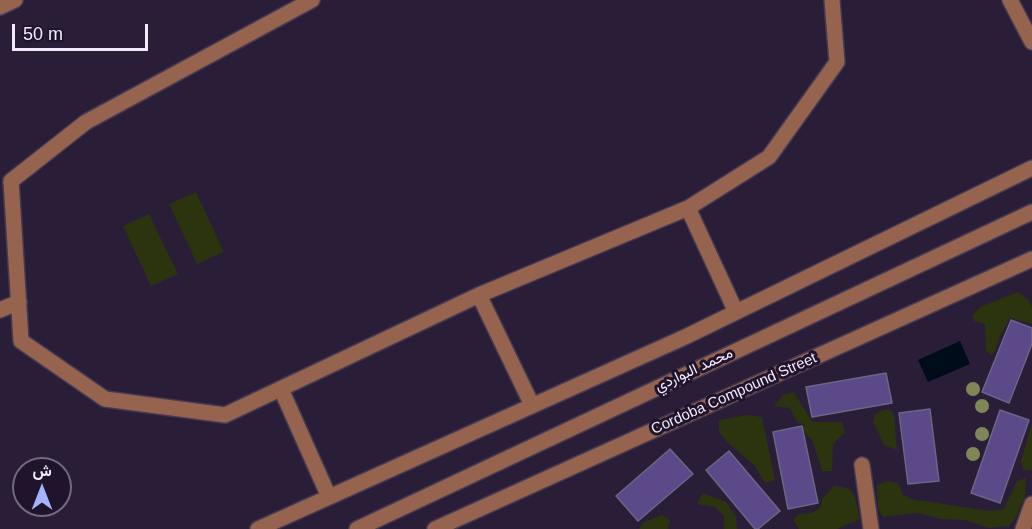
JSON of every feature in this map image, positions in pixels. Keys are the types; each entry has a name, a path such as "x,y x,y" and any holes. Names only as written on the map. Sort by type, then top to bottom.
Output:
{"street":[{"path":"0,7 15,0"},
{"path":"312,0 86,122 11,181 21,341 105,399 225,415 478,295 688,208 769,157 837,62 832,0"},
{"path":"1010,0 1032,42"},
{"path":"258,529 736,312 1032,168"},
{"path":"688,208 736,312"},
{"name":"محمد البواردي","path":"357,529 1032,212"},
{"name":"Cordoba Compound Street","path":"435,529 1032,259"},
{"path":"478,295 532,405"},
{"path":"0,310 18,302"},
{"path":"281,388 329,497"},
{"path":"862,465 871,529"},
{"path":"1023,529 1032,504"}],"green space":[{"path":"196,192 224,252 197,264 169,204"},
{"path":"149,214 178,274 151,286 123,226"},
{"path":"1018,292 1028,299 1032,307 1032,324 1010,318 991,355 986,350 985,324 974,321 972,316 980,307"},
{"path":"794,392 812,422 842,422 845,432 833,444 832,471 822,471 813,442 803,430 805,424 798,423 790,408 774,406 783,395"},
{"path":"883,410 891,410 894,415 897,450 884,445 873,422 875,414"},
{"path":"747,415 762,417 775,480 765,483 754,465 729,444 719,432 719,420"},
{"path":"1032,423 1032,470 1023,470 1021,461"},
{"path":"1026,478 1025,497 1015,519 1009,526 989,528 965,520 941,519 918,513 883,517 878,509 877,485 887,481 898,483 903,495 911,499 990,511 1004,509 1017,481"},
{"path":"834,486 848,488 854,494 860,519 837,529 799,529 793,520 800,514 811,513 820,508 822,499"},
{"path":"703,493 726,502 736,517 737,529 724,529 724,516 715,507 697,504"},
{"path":"662,515 670,520 668,529 639,529 644,522"}],"water":[{"path":"960,341 970,364 928,382 918,360"}],"building":[{"path":"1011,320 1032,328 1032,344 1009,403 982,392"},
{"path":"886,373 892,403 812,417 806,387"},
{"path":"930,409 939,481 908,484 899,413"},
{"path":"1000,410 1029,420 1000,503 971,493"},
{"path":"802,426 818,503 788,509 773,432"},
{"path":"670,449 693,474 638,521 616,496"},
{"path":"729,451 780,511 758,529 755,529 706,470"}]}
